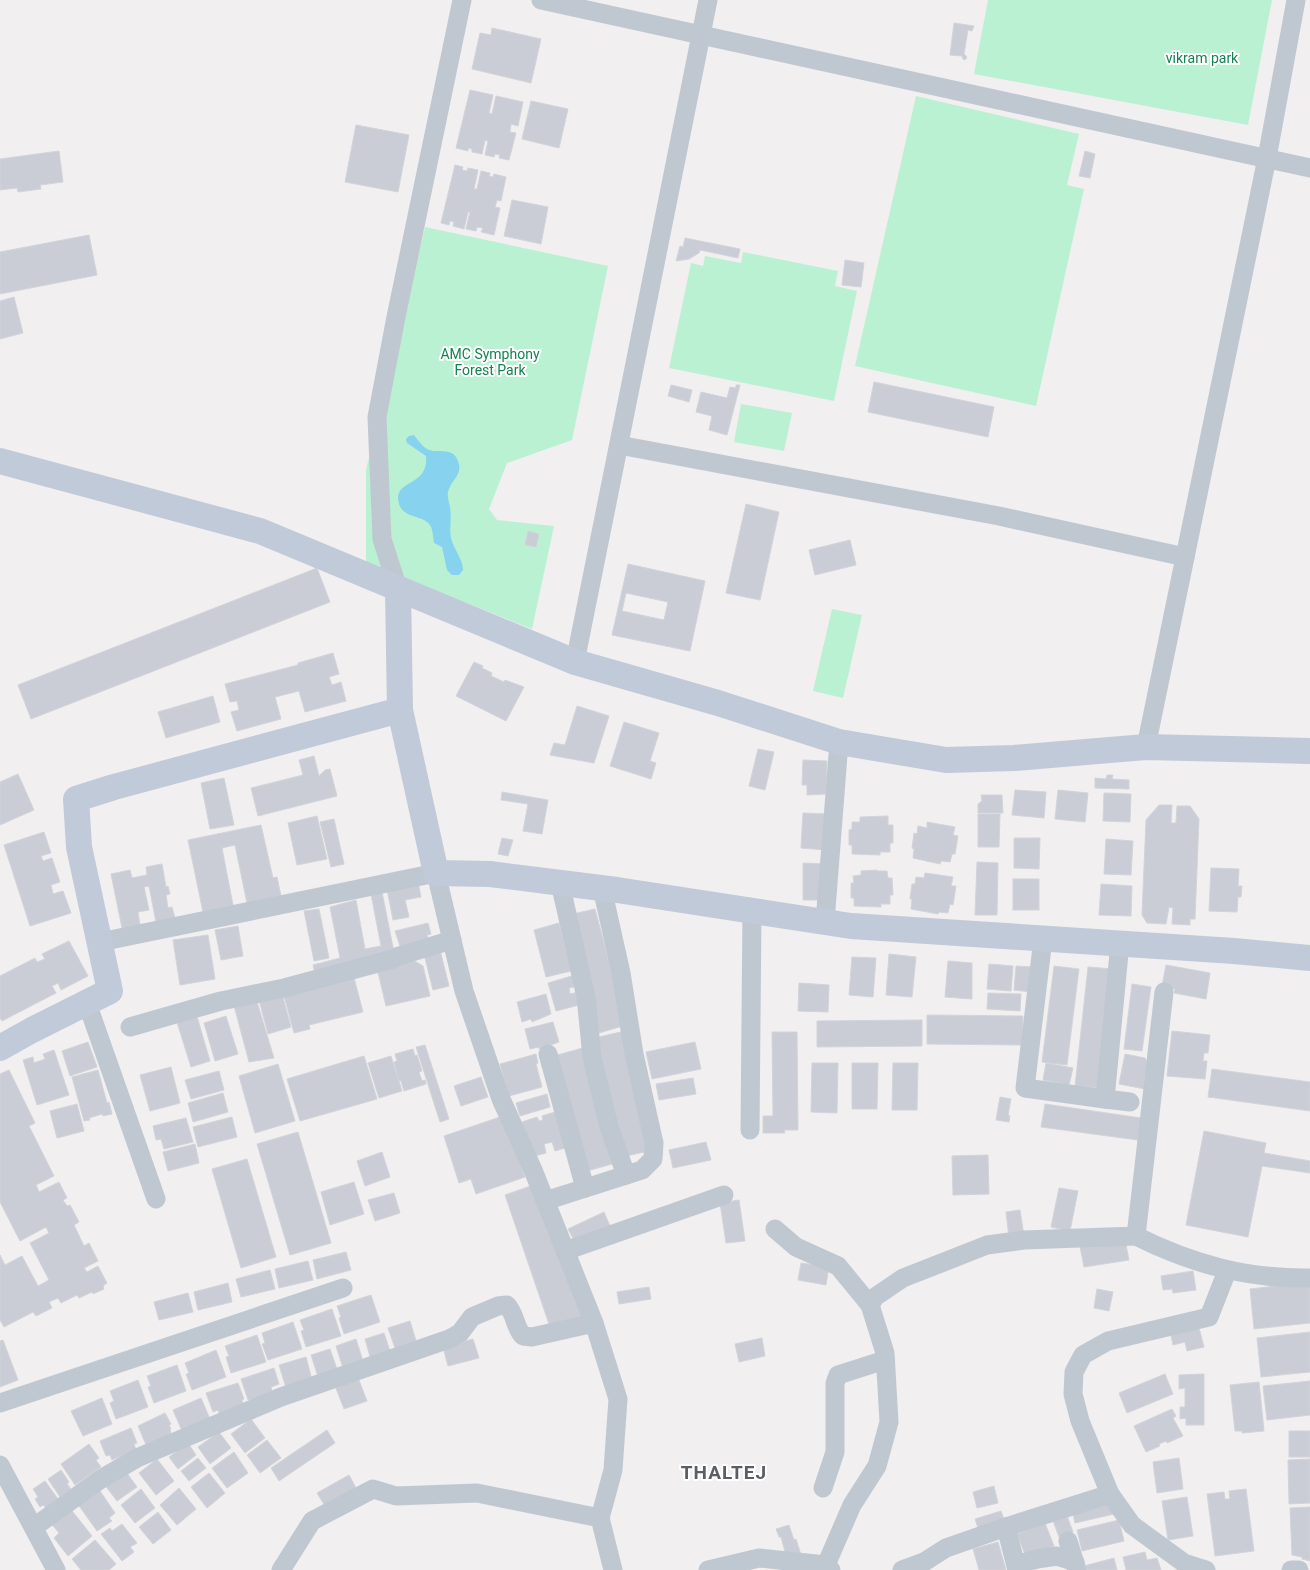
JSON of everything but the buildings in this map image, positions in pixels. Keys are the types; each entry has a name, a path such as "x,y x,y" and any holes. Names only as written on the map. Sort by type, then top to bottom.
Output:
{"street":[{"path":"462,0 377,417 382,539 398,588 400,710 464,990 501,1099 533,1170 594,1323 618,1399 613,1470 600,1518 613,1570"},
{"path":"542,0 1310,168"},
{"path":"575,662 708,0"},
{"path":"1146,747 1267,158 1296,0"},
{"path":"618,445 999,516 1185,557"},
{"path":"0,461 260,531 575,662 838,742 946,760 1014,758 1146,747 1310,750"},
{"path":"0,1048 110,990 79,847 76,799 114,787 400,710"},
{"path":"825,922 838,742"},
{"path":"100,942 436,874 490,874 602,888 851,926 1310,958"},
{"path":"560,883 586,998 592,1057 610,1127 626,1175"},
{"path":"545,1201 642,1170 653,1159 654,1143 634,1054 622,973 602,888"},
{"path":"750,1130 752,911"},
{"path":"1043,938 1025,1088 1130,1102"},
{"path":"130,1027 221,1001 284,988 393,959 452,940"},
{"path":"1106,1099 1120,944"},
{"path":"1136,1236 1164,992"},
{"path":"87,1002 156,1199"},
{"path":"548,1054 585,1188"},
{"path":"565,1252 724,1195"},
{"path":"708,1570 759,1558 829,1568 852,1505 877,1466 889,1422 885,1354 870,1305 838,1266 796,1247 776,1229"},
{"path":"870,1305 875,1296 903,1278 987,1245 1024,1240 1136,1236 1169,1252 1227,1271 1280,1279 1310,1278"},
{"path":"1206,1570 1184,1563 1132,1525 1110,1494 1080,1421 1074,1394 1074,1372 1083,1356 1108,1341 1209,1317 1227,1271"},
{"path":"0,1403 343,1288"},
{"path":"34,1527 101,1478 137,1458 281,1396 449,1339 460,1333 472,1317 498,1306 507,1305 513,1311 517,1330 523,1336 532,1337 594,1323"},
{"path":"823,1488 835,1452 836,1383 838,1375 885,1360"},
{"path":"0,1465 56,1570"},
{"path":"282,1570 312,1521 373,1489 396,1496 477,1493 600,1518"},
{"path":"902,1570 924,1562 946,1548 1110,1494"},
{"path":"1006,1527 1017,1568 1037,1559 1057,1556 1076,1566"},
{"path":"1068,1540 1076,1566"},
{"path":"1291,1570 1299,1570"}],"green space":[{"name":"vikram park","path":"988,0 1272,0 1248,125 974,74"},
{"path":"916,96 1079,134 1067,185 1084,189 1036,406 855,366"},
{"name":"AMC Symphony Forest Park","path":"425,227 608,266 572,440 507,463 489,509 497,520 554,526 532,629 366,563 366,470"},
{"path":"743,252 838,271 835,286 857,291 834,401 669,368 691,263 703,266 705,256 741,263"},
{"path":"741,404 792,413 784,451 734,442"},
{"path":"832,609 862,615 843,698 813,691"}],"water":[{"path":"414,435 427,449 450,452 459,463 459,472 450,487 448,496 451,511 451,538 463,566 463,570 459,575 452,575 447,570 442,547 434,543 432,529 428,523 407,514 399,505 399,492 423,472 426,465 426,456 407,443 406,439"}],"district":[{"name":"THALTEJ","path":"724,1472"}]}
